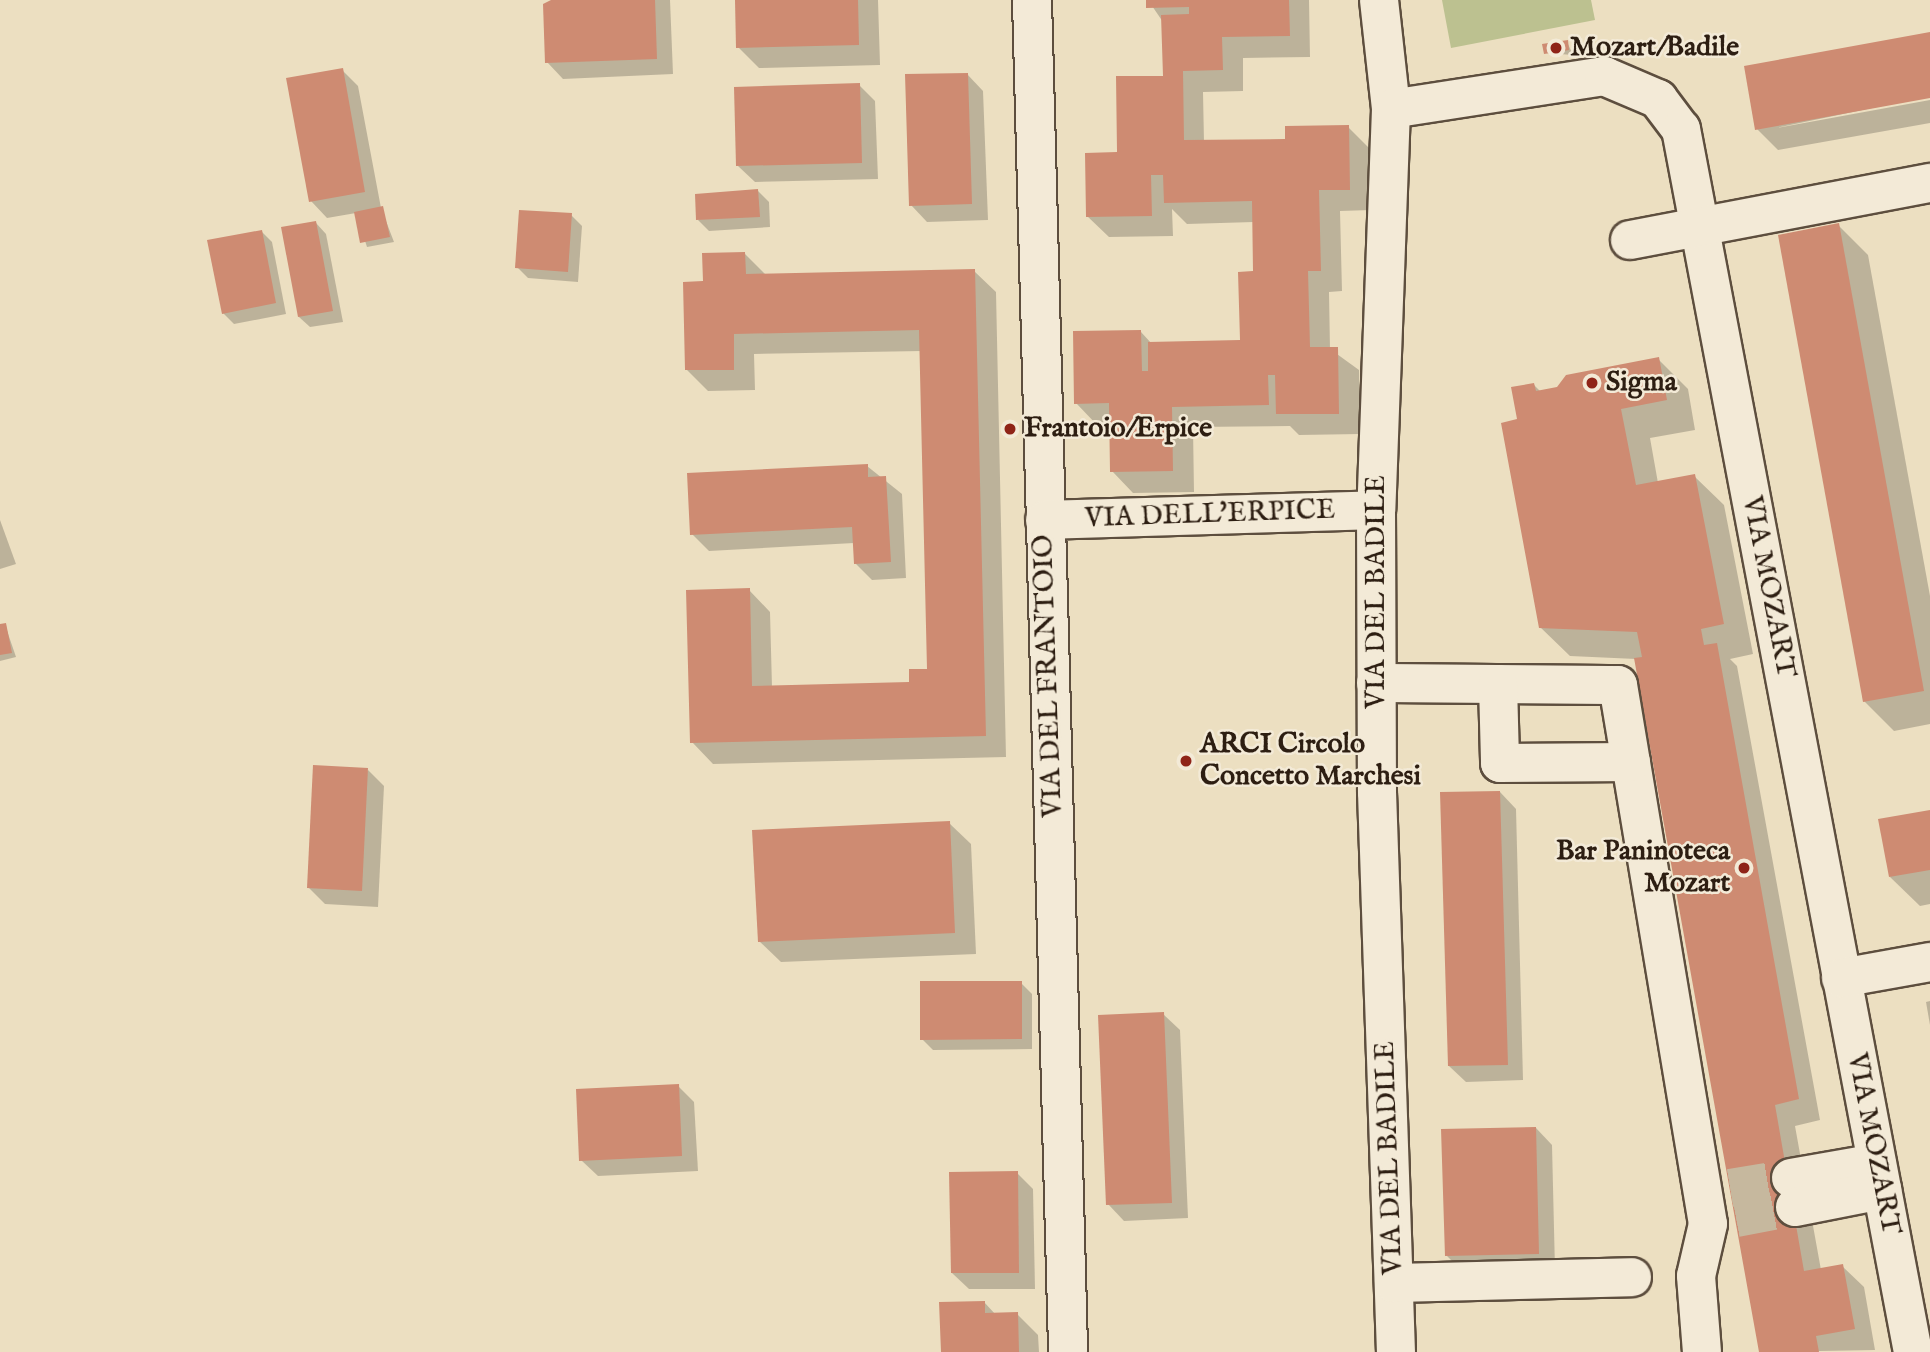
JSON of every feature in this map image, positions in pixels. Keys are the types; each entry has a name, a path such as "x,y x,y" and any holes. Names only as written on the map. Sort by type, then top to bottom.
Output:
{"street":[{"name":"VIA DEL FRANTOIO","path":"1032,0 1068,1352"},
{"name":"VIA DEL BADILE","path":"1379,0 1391,109 1376,510 1376,683 1396,1352"},
{"name":"VIA MOZART","path":"1391,109 1584,77 1624,81 1658,99 1678,122 1913,1352"},
{"path":"1630,240 1930,183"},
{"name":"VIA DELL'ERPICE","path":"1045,520 1376,510"},
{"path":"1376,683 1618,685 1719,1206 1696,1276 1702,1352"},
{"path":"1498,684 1500,763 1631,762"},
{"path":"1841,978 1930,962"},
{"path":"1793,1193 1880,1177"},
{"path":"1394,1283 1632,1277"}],"green space":[{"path":"1442,0 1591,0 1595,20 1451,48"}],"building":[{"path":"551,0 655,0 657,59 545,63 543,4"},
{"path":"735,0 858,0 859,45 736,48"},
{"path":"1146,0 1289,0 1290,36 1222,37 1223,70 1183,71 1184,140 1285,139 1285,126 1349,125 1350,190 1319,190 1321,271 1308,271 1310,347 1338,347 1339,414 1276,414 1275,375 1268,375 1269,405 1172,407 1173,471 1110,472 1109,403 1074,404 1073,331 1141,330 1142,371 1148,371 1148,342 1240,340 1238,272 1253,271 1252,201 1164,203 1163,175 1151,175 1152,216 1086,217 1085,153 1117,152 1116,76 1163,76 1161,15 1189,14 1189,7 1146,8"},
{"path":"1930,32 1930,98 1755,130 1744,66"},
{"path":"1568,40 1569,50 1544,54 1542,44"},
{"path":"343,68 365,192 309,202 286,78"},
{"path":"968,73 972,204 909,206 905,74"},
{"path":"860,83 862,163 736,166 734,87"},
{"path":"758,189 760,217 696,220 695,194"},
{"path":"383,206 390,237 360,243 354,212"},
{"path":"519,210 572,213 568,272 515,268"},
{"path":"316,221 333,311 298,317 281,227"},
{"path":"1839,223 1924,691 1863,702 1778,235"},
{"path":"262,230 276,303 222,314 207,240"},
{"path":"745,252 746,274 975,269 986,736 690,743 686,590 750,588 752,686 909,682 909,669 927,669 919,330 734,334 734,370 685,370 683,282 703,281 702,253"},
{"path":"1659,357 1667,400 1621,409 1636,485 1695,474 1724,624 1701,629 1704,645 1717,643 1799,1099 1775,1105 1804,1271 1843,1264 1855,1329 1816,1336 1819,1352 1759,1352 1634,658 1642,657 1637,632 1539,628 1501,423 1517,419 1511,387 1534,383 1536,391 1557,387 1566,375"},
{"path":"868,464 868,477 886,476 891,562 854,564 852,527 690,535 687,473"},
{"path":"6,623 12,653 0,655 0,624"},
{"path":"313,765 368,768 362,891 307,888"},
{"path":"1500,791 1508,1065 1448,1066 1440,792"},
{"path":"1930,810 1930,870 1889,877 1878,819"},
{"path":"950,821 955,933 758,942 752,830"},
{"path":"920,981 1022,981 1022,1039 920,1040"},
{"path":"1164,1012 1172,1203 1106,1205 1098,1015"},
{"path":"679,1084 682,1156 579,1161 576,1089"},
{"path":"1536,1127 1539,1254 1445,1256 1441,1129"},
{"path":"1018,1171 1019,1273 951,1273 949,1172"},
{"path":"985,1301 985,1313 1018,1312 1019,1352 941,1352 939,1302"}],"tunnel":[{"path":"1730,1188 1791,1178"},
{"path":"1736,1218 1795,1207"}],"place":[{"name":"Mozart/Badile","path":"1556,48"},
{"name":"Sigma","path":"1592,383"},
{"name":"Frantoio/Erpice","path":"1010,429"},
{"name":"ARCI Circolo Concetto Marchesi","path":"1186,761"},
{"name":"Bar Paninoteca Mozart","path":"1744,868"}]}
